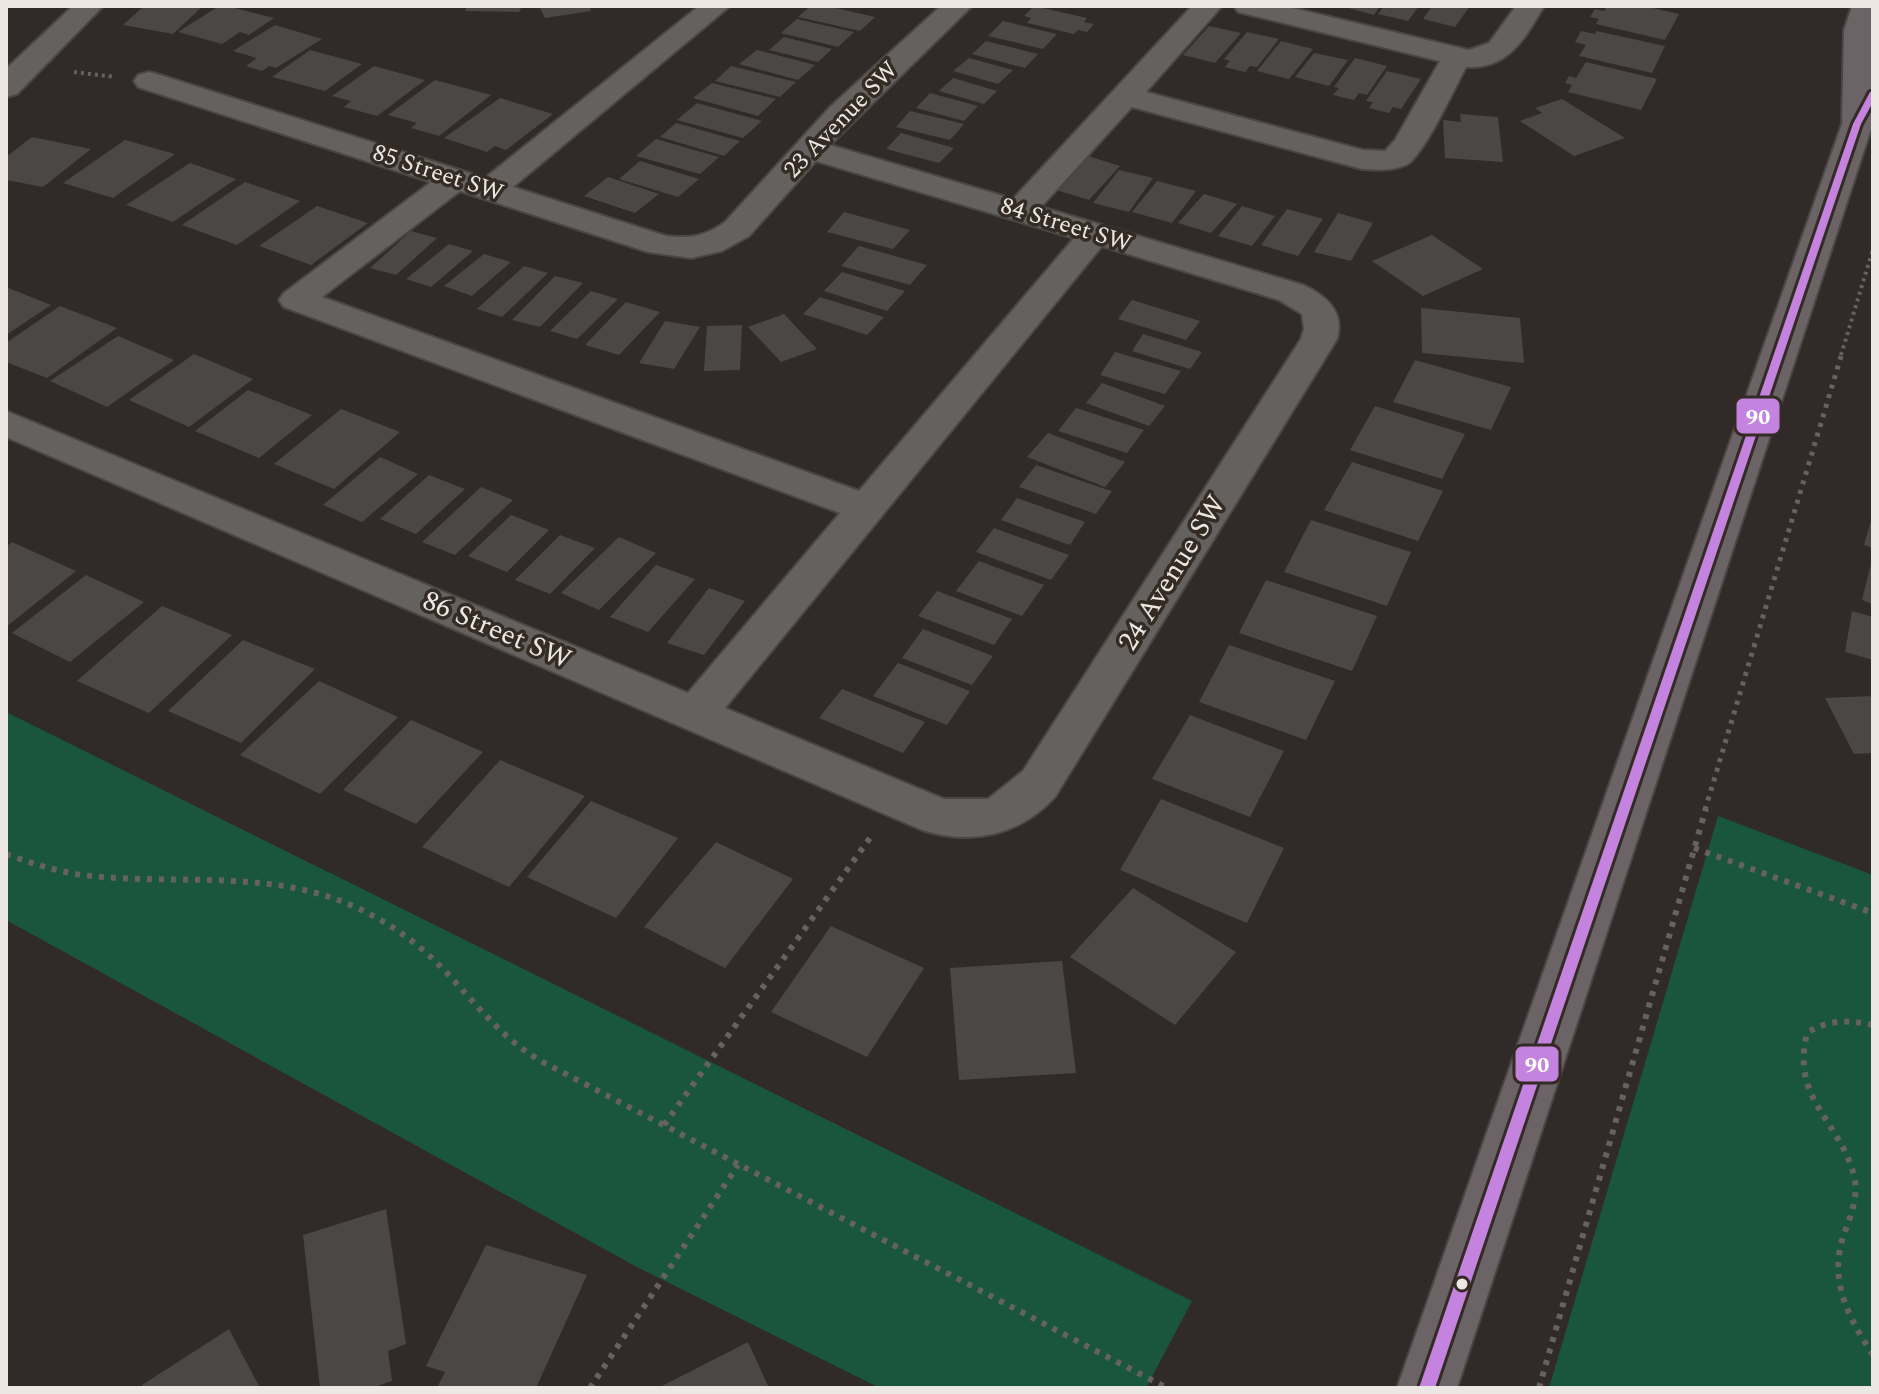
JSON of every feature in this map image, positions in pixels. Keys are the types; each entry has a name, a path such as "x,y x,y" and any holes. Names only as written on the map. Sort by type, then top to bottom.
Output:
{"main road":[{"path":"1427,1388 1865,109 1858,30 1866,6"}],"street":[{"path":"6,88 47,44 89,6"},
{"path":"716,6 473,185 296,300 865,508"},
{"name":"23 Avenue SW","path":"727,237 850,105 958,6"},
{"path":"1020,211 1208,6"},
{"path":"1248,6 1469,58 1491,57 1505,46 1530,6"},
{"path":"1127,96 1362,159 1391,160 1407,149 1436,90 1469,58"},
{"name":"85 Street SW","path":"149,81 670,247 698,248 727,237"},
{"name":"84 Street SW","path":"810,149 1282,289 1309,300 1319,308"},
{"path":"696,713 1095,234"},
{"name":"24 Avenue SW","path":"992,817 1009,813 1039,784 1319,339 1324,328 1319,308"},
{"name":"86 Street SW","path":"6,423 939,817 963,821 992,817"}],"path":[{"path":"66,71 149,81"},
{"path":"1539,1388 1694,848 1873,249"},
{"path":"664,1125 877,828"},
{"path":"1694,848 1873,913"},
{"path":"6,854 42,868 75,874 217,878 281,885 346,903 377,917 404,934 442,968 502,1035 563,1074 1167,1388"},
{"path":"1873,1025 1836,1020 1820,1024 1807,1033 1800,1063 1804,1081 1853,1170 1858,1191 1837,1268 1840,1293 1873,1355"},
{"path":"590,1388 738,1165"}],"green space":[{"path":"6,712 1192,1301 1146,1388 880,1388 637,1267 6,920"},
{"path":"1718,816 1873,875 1873,1388 1549,1388"}],"building":[{"path":"144,6 203,6 173,34 123,25"},
{"path":"219,6 274,18 249,35 240,32 222,44 178,32"},
{"path":"467,6 522,6 519,12 465,11"},
{"path":"539,6 589,6 591,11 545,18"},
{"path":"810,6 827,6 875,17 860,31 798,17"},
{"path":"1034,6 1087,18 1084,22 1094,24 1087,32 1078,30 1074,34 1027,23 1031,18 1024,16"},
{"path":"1341,6 1380,6 1374,15"},
{"path":"1384,6 1419,6 1408,21 1378,14"},
{"path":"1432,6 1470,6 1455,27 1423,19"},
{"path":"1607,6 1644,6 1679,14 1665,40 1596,24 1599,19 1590,17 1595,9 1604,11"},
{"path":"797,19 854,32 838,47 781,33"},
{"path":"1003,21 1057,34 1043,49 988,36"},
{"path":"275,25 322,39 276,68 269,66 262,71 246,66 257,58 233,51"},
{"path":"1209,26 1241,33 1215,63 1183,55"},
{"path":"1581,31 1595,34 1596,31 1665,46 1652,73 1579,56 1586,45 1575,42"},
{"path":"1247,32 1279,39 1257,67 1250,66 1245,72 1225,67 1230,61 1224,59"},
{"path":"784,37 832,49 818,62 769,50"},
{"path":"986,41 1038,54 1025,68 972,54"},
{"path":"1281,41 1313,49 1289,79 1257,71"},
{"path":"310,50 362,64 325,91 272,77"},
{"path":"757,50 815,65 798,80 739,64"},
{"path":"1314,53 1348,60 1329,86 1295,77"},
{"path":"969,58 1013,70 998,84 953,71"},
{"path":"1355,58 1387,66 1367,95 1359,93 1354,100 1333,95 1339,88 1334,87"},
{"path":"1586,62 1657,79 1641,110 1568,92 1572,85 1565,83 1569,76 1576,78"},
{"path":"374,66 425,80 377,116 344,107 351,101 332,96"},
{"path":"731,66 796,82 780,97 715,81"},
{"path":"1387,71 1421,79 1401,109 1393,107 1389,113 1369,108 1373,102 1366,101"},
{"path":"953,78 997,91 984,104 939,91"},
{"path":"435,80 491,95 439,136 411,128 417,123 388,115"},
{"path":"712,83 776,99 758,116 693,98"},
{"path":"930,93 978,106 964,121 916,108"},
{"path":"500,98 553,114 506,150 495,146 487,152 444,138"},
{"path":"1562,99 1625,138 1574,156 1520,121 1542,113 1535,108"},
{"path":"697,103 762,121 743,138 677,120"},
{"path":"910,111 964,124 950,140 896,127"},
{"path":"1460,114 1498,117 1503,162 1445,158 1443,120 1461,122"},
{"path":"676,123 740,141 724,156 660,137"},
{"path":"901,133 954,148 939,163 886,149"},
{"path":"32,137 91,149 43,187 6,180 6,157"},
{"path":"656,139 719,157 700,174 636,156"},
{"path":"125,140 175,154 113,198 63,183"},
{"path":"1085,155 1120,166 1089,200 1053,189"},
{"path":"640,161 699,179 678,197 619,179"},
{"path":"190,163 236,179 173,222 126,205"},
{"path":"1119,170 1153,178 1129,212 1093,203"},
{"path":"608,177 659,194 635,213 584,196"},
{"path":"1157,181 1196,191 1172,223 1132,212"},
{"path":"245,182 300,201 237,245 182,225"},
{"path":"1204,194 1237,204 1211,233 1178,223"},
{"path":"317,206 368,223 311,265 259,246"},
{"path":"1242,206 1275,216 1252,246 1218,236"},
{"path":"1287,209 1323,219 1298,256 1261,245"},
{"path":"844,212 910,230 893,249 827,232"},
{"path":"1338,213 1373,223 1351,261 1314,252"},
{"path":"411,231 437,238 396,275 370,268"},
{"path":"1432,235 1483,269 1423,296 1372,261"},
{"path":"449,244 473,251 431,287 406,279"},
{"path":"859,246 927,265 910,285 841,266"},
{"path":"484,254 511,262 472,296 444,286"},
{"path":"524,266 548,273 502,317 477,309"},
{"path":"842,272 905,291 887,311 824,291"},
{"path":"555,276 583,283 540,327 512,320"},
{"path":"6,287 51,305 6,335"},
{"path":"591,291 618,299 577,339 550,331"},
{"path":"820,297 884,317 867,335 803,314"},
{"path":"1132,300 1200,321 1186,340 1118,319"},
{"path":"626,302 660,312 619,355 585,345"},
{"path":"60,306 117,328 47,378 6,362 6,343"},
{"path":"1421,308 1520,318 1524,363 1422,353"},
{"path":"784,314 817,349 781,362 748,327"},
{"path":"665,321 700,327 674,369 639,363"},
{"path":"742,325 740,370 704,371 707,326"},
{"path":"1143,334 1202,352 1190,369 1132,351"},
{"path":"118,336 174,360 107,407 50,381"},
{"path":"1115,352 1181,371 1165,394 1100,375"},
{"path":"194,354 253,379 189,427 129,400"},
{"path":"1415,360 1511,387 1491,430 1393,402"},
{"path":"1102,383 1165,406 1149,426 1086,403"},
{"path":"248,390 312,415 259,458 195,431"},
{"path":"1375,406 1465,434 1442,479 1350,450"},
{"path":"1076,408 1144,430 1127,453 1058,431"},
{"path":"341,409 400,432 334,489 274,464"},
{"path":"1048,433 1125,462 1105,487 1027,457"},
{"path":"380,457 418,474 362,522 323,505"},
{"path":"1352,462 1443,491 1418,541 1324,510"},
{"path":"1036,465 1112,491 1096,514 1019,487"},
{"path":"429,475 465,489 416,534 380,519"},
{"path":"481,487 513,500 455,555 422,542"},
{"path":"1017,498 1085,522 1070,545 1001,520"},
{"path":"1873,513 1873,548 1864,545"},
{"path":"511,515 549,530 507,572 468,556"},
{"path":"1311,520 1411,552 1387,606 1284,572"},
{"path":"994,528 1069,555 1051,580 976,552"},
{"path":"560,535 595,548 550,594 515,580"},
{"path":"619,537 656,553 599,610 561,593"},
{"path":"12,542 76,571 6,627 6,547"},
{"path":"1873,559 1873,604 1862,600"},
{"path":"979,561 1044,585 1022,616 956,591"},
{"path":"656,565 695,579 648,632 610,617"},
{"path":"86,575 144,602 70,662 12,633"},
{"path":"1266,580 1377,616 1352,671 1239,633"},
{"path":"709,588 745,601 704,655 667,643"},
{"path":"937,591 1012,619 994,645 918,616"},
{"path":"162,606 232,635 149,713 77,681"},
{"path":"1852,611 1873,617 1873,660 1845,652"},
{"path":"923,629 993,656 972,685 902,658"},
{"path":"243,640 315,669 241,743 168,711"},
{"path":"1229,645 1335,681 1306,740 1199,702"},
{"path":"898,663 970,691 947,725 873,696"},
{"path":"319,681 398,717 320,794 240,755"},
{"path":"842,689 925,722 903,753 819,718"},
{"path":"1873,696 1873,753 1854,754 1825,698"},
{"path":"1190,715 1284,751 1250,817 1152,779"},
{"path":"411,720 483,752 416,824 343,790"},
{"path":"500,760 585,796 509,887 422,847"},
{"path":"1161,799 1284,848 1247,923 1120,870"},
{"path":"591,801 678,838 616,918 527,877"},
{"path":"716,842 793,879 725,968 644,927"},
{"path":"1133,888 1236,952 1175,1025 1070,957"},
{"path":"831,926 924,968 867,1057 771,1012"},
{"path":"1062,961 1076,1073 959,1080 950,968"},
{"path":"386,1209 406,1344 388,1351 392,1381 372,1388 320,1388 303,1235"},
{"path":"486,1245 587,1275 536,1388 437,1388 445,1372 426,1366"},
{"path":"229,1329 260,1388 143,1388 142,1385"},
{"path":"748,1342 769,1388 658,1388"}],"transit line":[{"name":"90","path":"1427,1388 1857,124 1873,94"}]}
